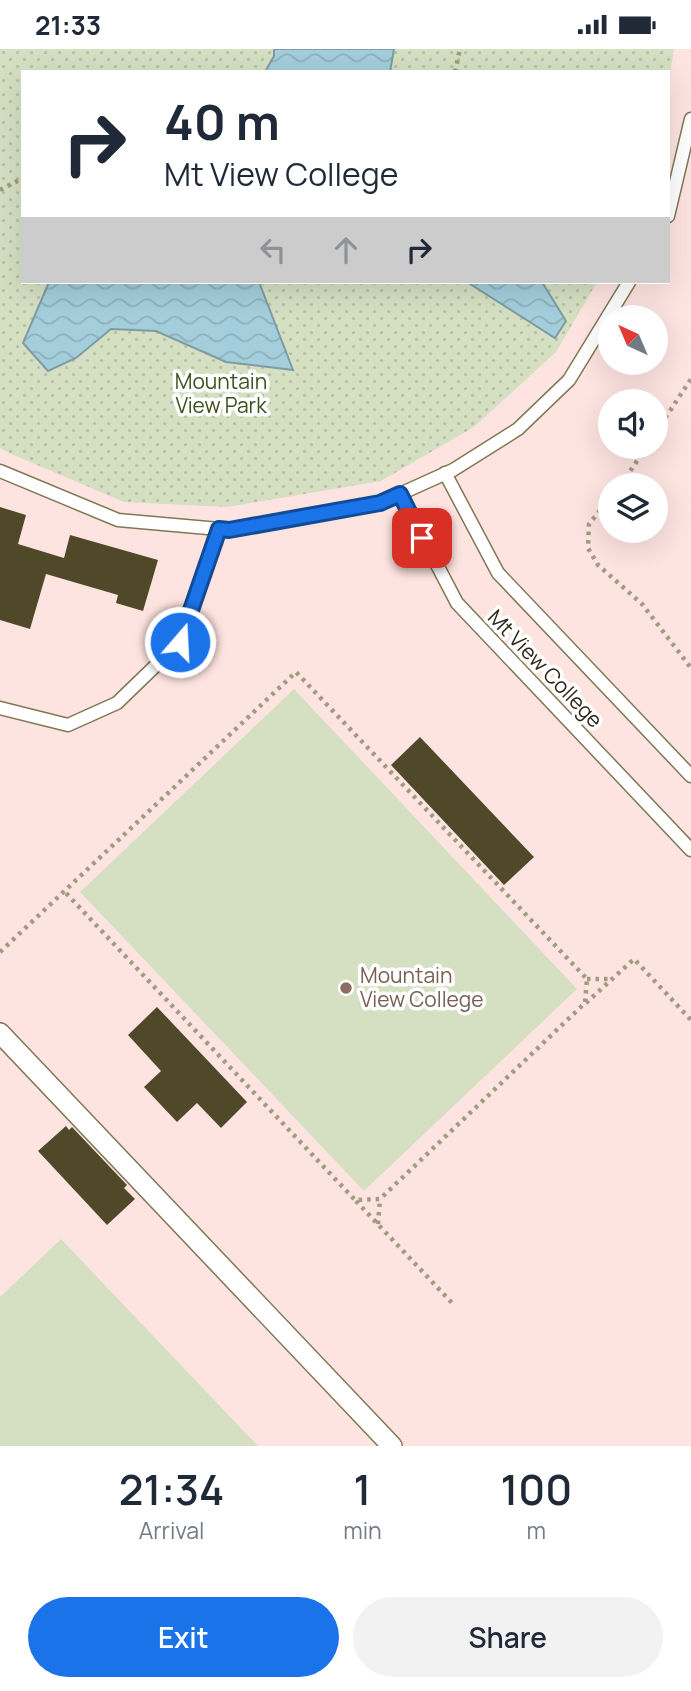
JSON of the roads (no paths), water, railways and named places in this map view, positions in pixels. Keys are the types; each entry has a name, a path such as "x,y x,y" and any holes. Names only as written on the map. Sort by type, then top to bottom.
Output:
{"street":[{"path":"0,1033 392,1446"}],"lane":[{"path":"670,208 691,119"},
{"path":"0,471 118,520 229,530 380,503 445,473 518,429 569,380 628,284"},
{"name":"Mt View College","path":"445,473 498,573 691,776"},
{"name":"Mt View College","path":"400,494 457,603 691,850"},
{"path":"0,708 68,726 117,703 180,642 219,529"}],"water":[{"path":"274,49 394,49 390,70 266,70 274,56"},
{"path":"48,284 260,284 293,370 226,362 156,331 111,329 76,358 48,371 23,343"},
{"path":"470,284 543,284 566,321 555,338"}],"place":[{"name":"Mountain View College","path":"346,988"}],"park label":[{"name":"Mountain View Park","path":"221,394"}]}
